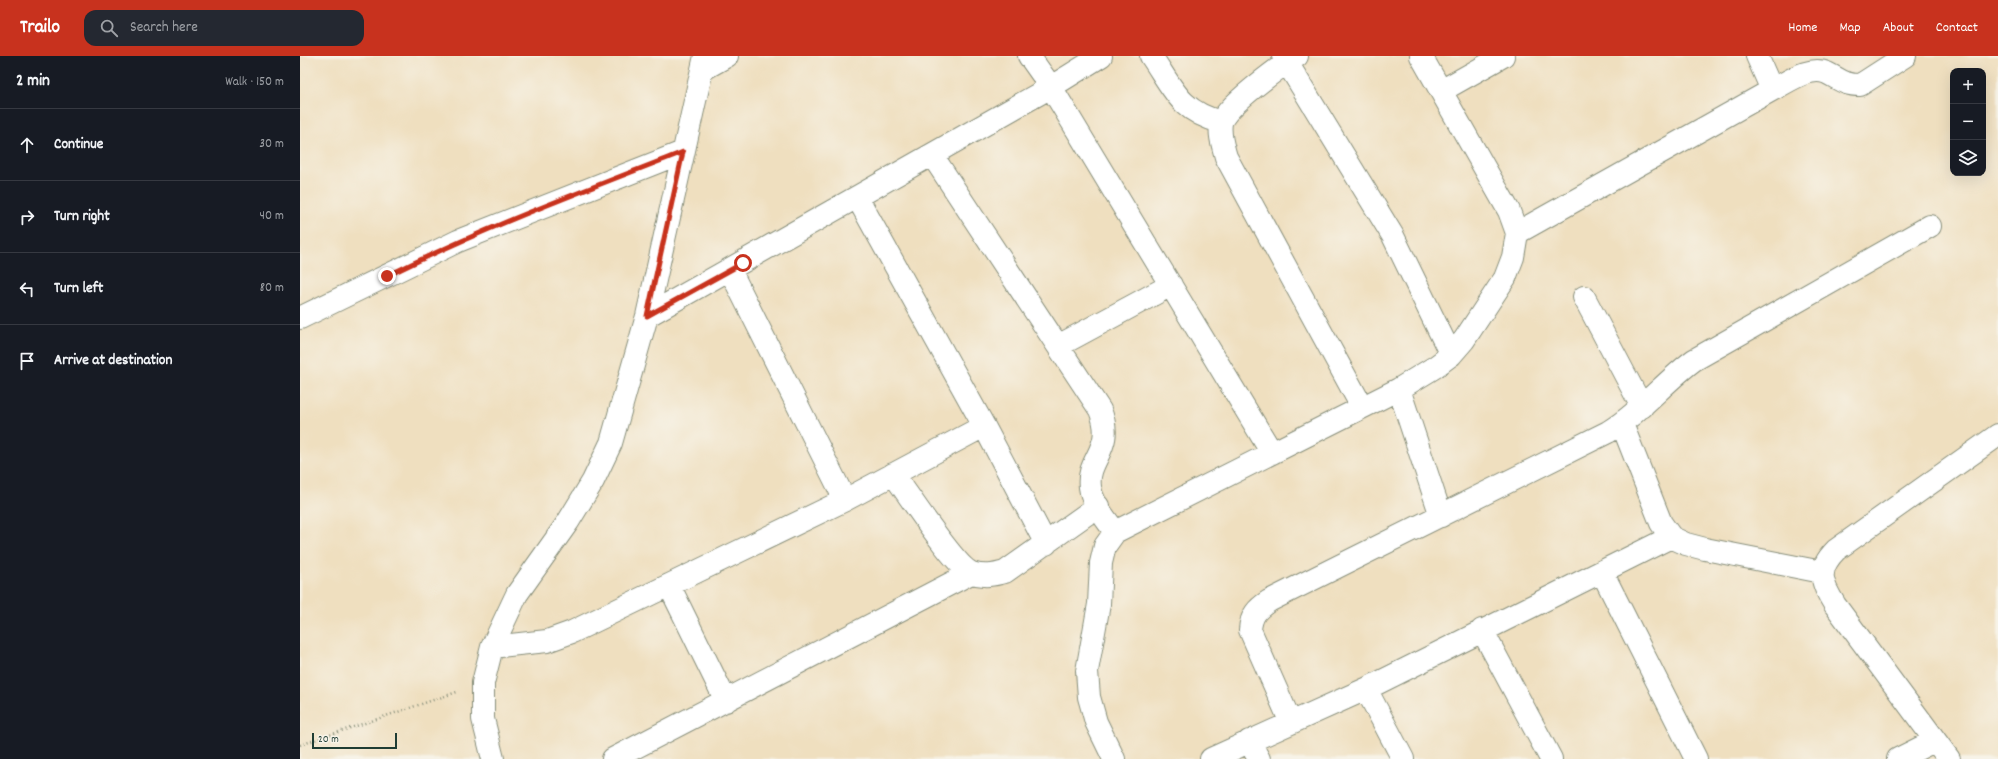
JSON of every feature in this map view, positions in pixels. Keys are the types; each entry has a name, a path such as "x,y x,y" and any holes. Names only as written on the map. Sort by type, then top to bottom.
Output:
{"street":[{"path":"493,759 483,719 483,683 492,647 518,594 568,522 593,481 611,443 647,316 704,63 727,56"},
{"path":"1029,56 1051,87 1272,453"},
{"path":"647,316 1051,87 1101,56"},
{"path":"1150,56 1184,105 1195,113 1221,122"},
{"path":"1114,759 1096,722 1089,697 1087,671 1099,604 1101,563 1105,546 1115,532 1399,389 1435,367 1451,355 1464,340 1505,278 1513,257 1517,233 1509,211 1421,56"},
{"path":"1441,91 1503,56"},
{"path":"1757,56 1772,90"},
{"path":"1517,233 1772,90 1809,72 1818,70 1827,73 1841,82 1860,85 1905,56"},
{"path":"1362,407 1226,157 1220,137 1221,122 1234,104 1289,58 1393,236 1451,355"},
{"path":"300,318 458,241 683,152"},
{"path":"932,155 1100,410 1105,422 1105,438 1091,473 1090,487 1098,506 1115,532"},
{"path":"857,197 984,426 1046,544"},
{"path":"1290,723 1250,630 1251,618 1257,609 1269,601 1622,424 1678,372 1694,360 1930,226"},
{"path":"730,270 845,500"},
{"path":"1058,346 1170,285"},
{"path":"1584,297 1642,407"},
{"path":"1399,389 1441,516"},
{"path":"1622,424 1662,523 1671,536 1686,544 1705,549 1822,572"},
{"path":"492,647 547,641 572,632 845,500 984,426"},
{"path":"1949,759 1934,741 1824,588 1822,572 1827,559 1836,550 1998,435"},
{"path":"893,474 956,561 971,572 989,576 1006,572 1098,506"},
{"path":"1211,759 1254,750 1290,723 1366,689 1482,630 1602,572 1671,536"},
{"path":"613,759 971,572"},
{"path":"1602,572 1696,759"},
{"path":"669,585 726,701"},
{"path":"1482,630 1551,759"},
{"path":"1366,689 1403,759"},
{"path":"1898,759 1934,741"}],"path":[{"path":"300,745 483,683"}],"route":[{"path":"387,276 458,241 515,217 683,152 647,316 743,263"}]}
